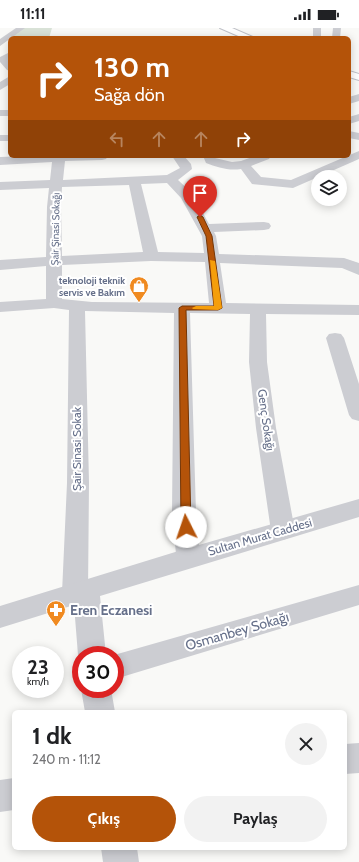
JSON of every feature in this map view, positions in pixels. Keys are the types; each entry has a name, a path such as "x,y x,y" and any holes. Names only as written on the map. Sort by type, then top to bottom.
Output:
{"main road":[{"path":"224,28 243,36"}],"street":[{"path":"10,36 21,28"},
{"path":"0,72 5,84"},
{"path":"244,165 257,181 294,184 359,155"},
{"path":"0,161 44,158"},
{"name":"Şair Şinasi Sokağı","path":"59,158 54,206 54,261 65,304"},
{"path":"0,186 170,179 186,170 185,164 180,158"},
{"path":"210,158 210,160 224,166 244,165 260,158"},
{"path":"170,179 187,196 206,228 209,236 218,308"},
{"path":"134,180 150,256"},
{"path":"206,228 264,226"},
{"path":"0,266 54,261 150,256 344,263 356,267 359,270"},
{"path":"0,307 65,304 92,307 359,310"},
{"name":"Şair Sinasi Sokak","path":"65,304 78,484 80,592"},
{"path":"182,308 184,513 188,556 185,559"},
{"name":"Genç Sokağı","path":"258,308 258,362 266,428 283,531"},
{"path":"335,338 359,415"},
{"name":"Sultan Murat Caddesi","path":"0,617 185,559 359,508"},
{"path":"80,592 90,646"},
{"name":"Osmanbey Sokağı","path":"124,664 359,595"},
{"path":"98,698 100,710"},
{"path":"347,759 359,758"},
{"path":"0,796 12,794"},
{"path":"119,850 121,862"}],"shaded area":[{"path":"23,28 52,28 50,36 12,36"}],"slow traffic":[{"path":"196,308 218,308 212,261"}],"place":[{"name":"teknoloji teknik servis ve Bakım","path":"139,303"},
{"name":"Eren Eczanesi","path":"56,627"}],"route":[{"path":"186,527 184,513 182,308 218,308 209,236 200,217"}]}
